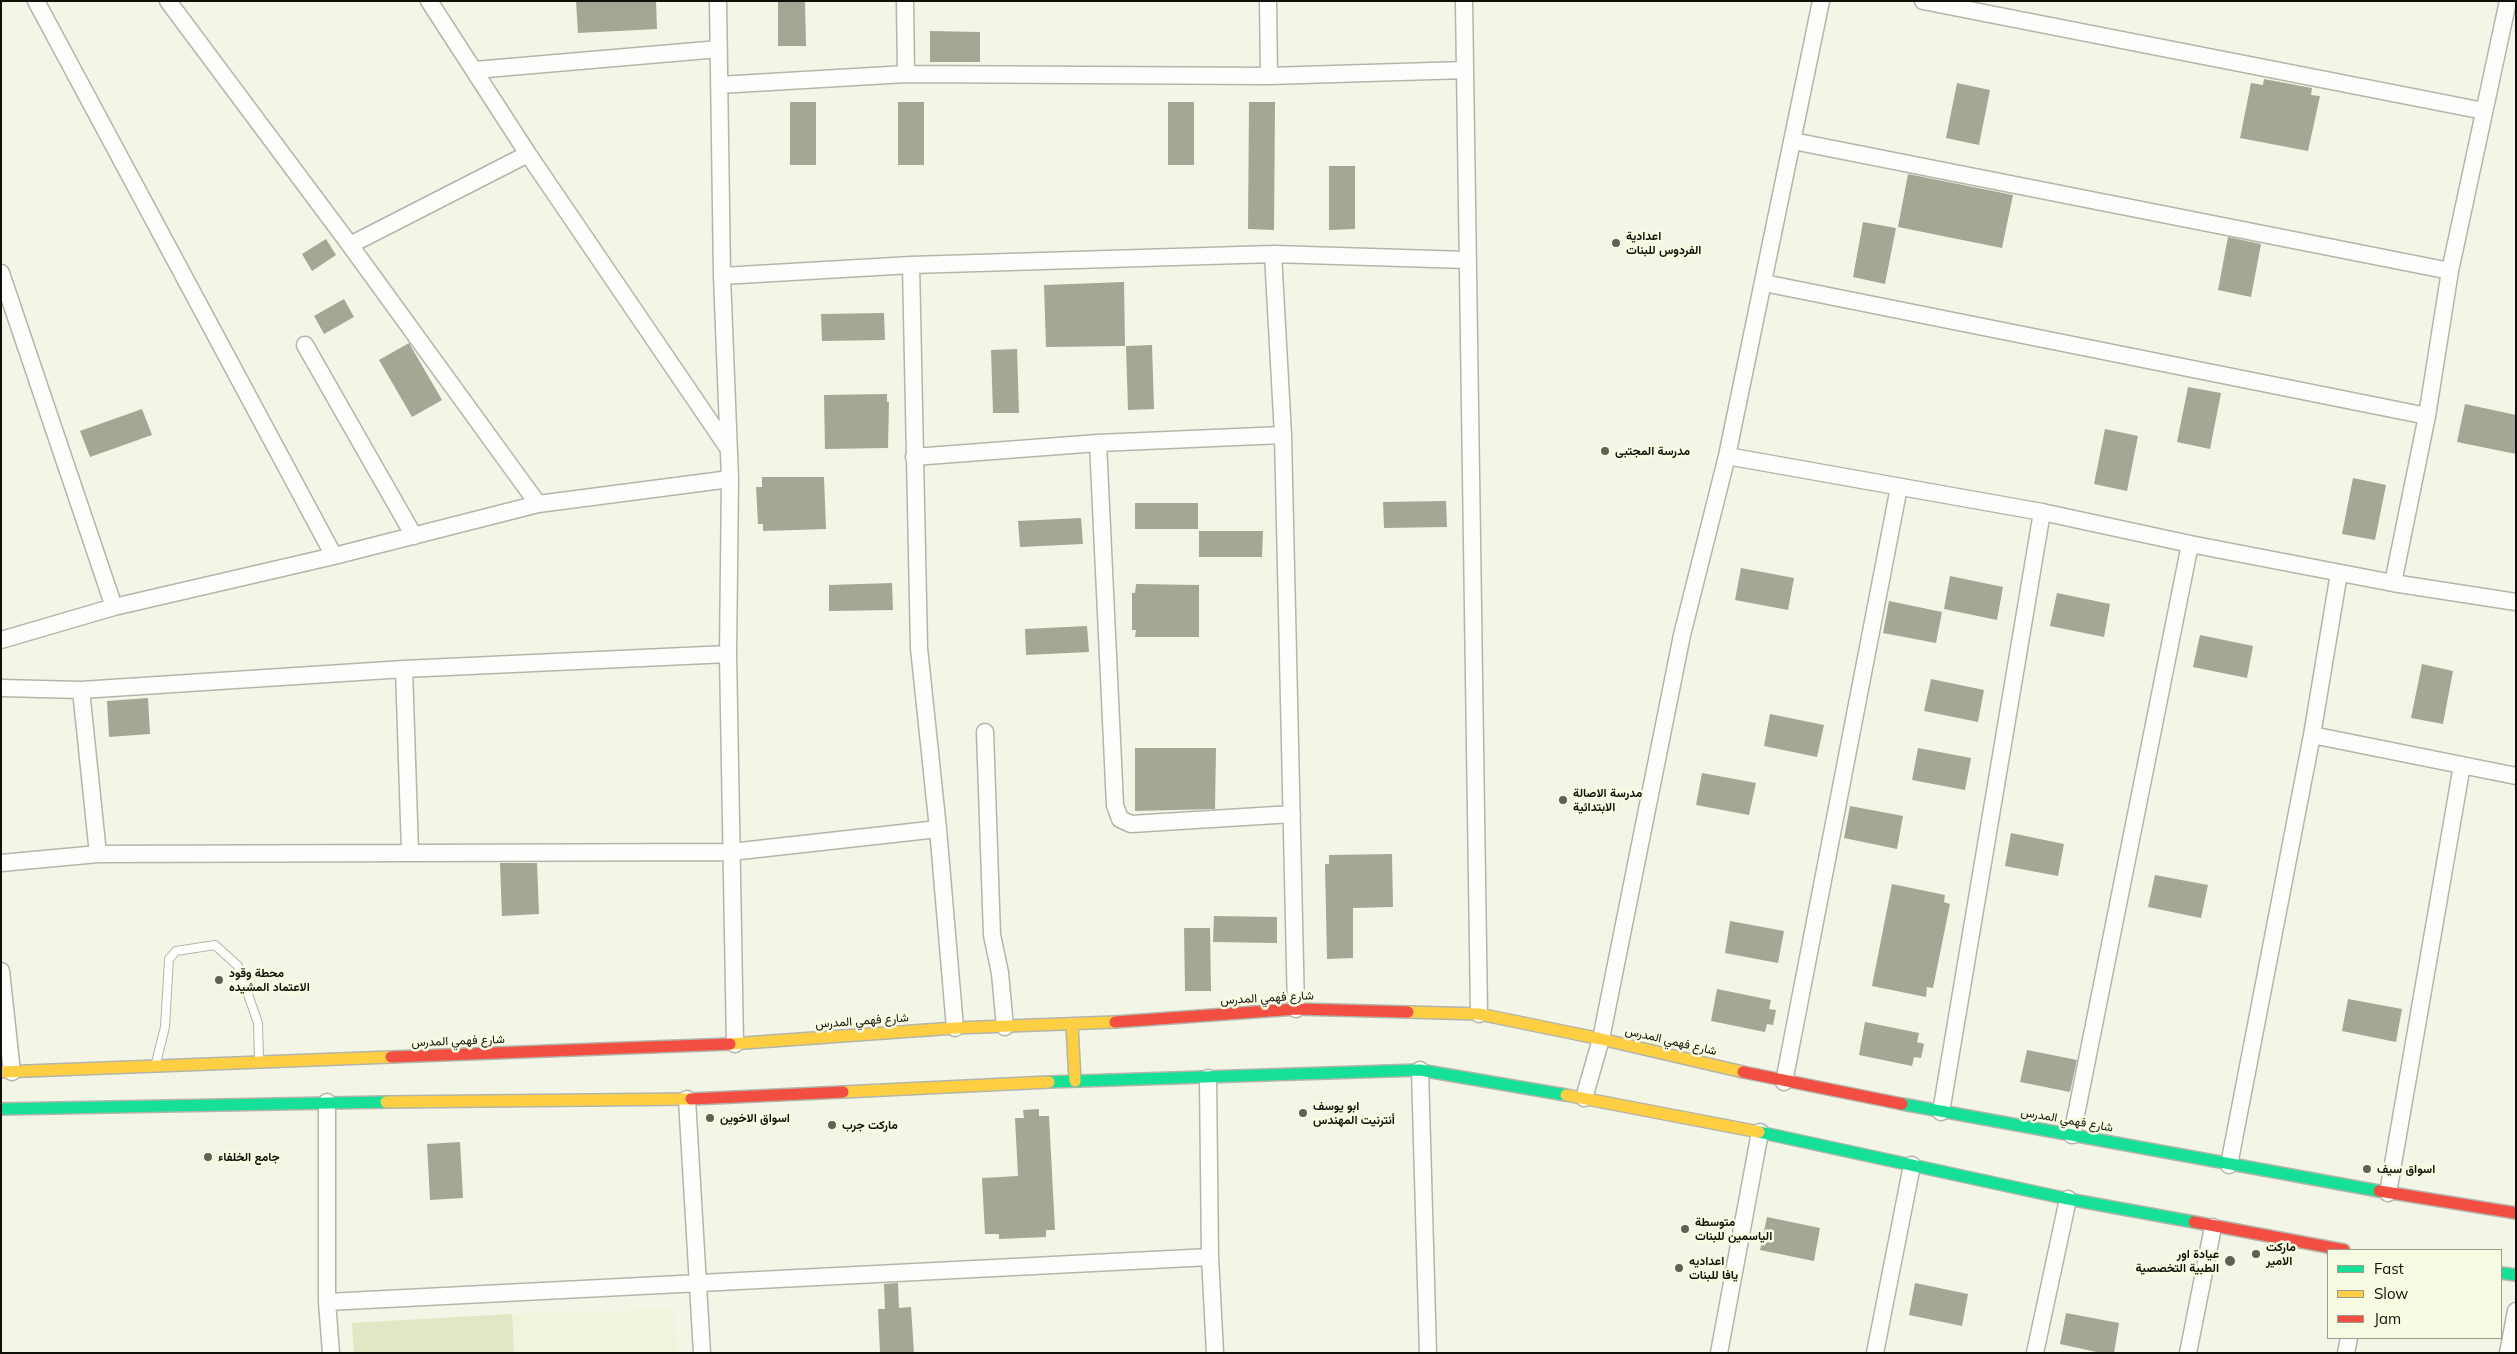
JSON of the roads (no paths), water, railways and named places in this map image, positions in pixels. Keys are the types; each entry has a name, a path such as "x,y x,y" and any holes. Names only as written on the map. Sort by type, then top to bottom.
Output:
{"street":[{"path":"36,1 334,556"},
{"path":"168,1 350,245 538,504"},
{"path":"429,1 528,154 728,448"},
{"path":"718,1 722,276 730,479 728,654 730,852 735,1044"},
{"path":"904,1 906,74"},
{"path":"1268,1 1269,76"},
{"path":"1464,1 1479,1014"},
{"path":"1584,1098 1601,1039 1682,635 1727,456 1821,1"},
{"path":"1923,1 2484,111"},
{"path":"2393,583 2427,416 2450,271 2508,1"},
{"path":"475,70 719,49"},
{"path":"719,85 906,74 1269,76 1465,70"},
{"path":"1793,141 2450,271"},
{"path":"350,245 528,154"},
{"path":"722,276 911,265 1273,254 1467,260"},
{"path":"1273,254 1283,435 1296,1009"},
{"path":"911,265 918,648 938,829 955,1028"},
{"path":"1,273 114,608"},
{"path":"1764,283 2427,416"},
{"path":"305,345 414,536"},
{"path":"914,457 1098,443 1283,435"},
{"path":"1098,443 1115,805 1120,819 1131,824 1292,814"},
{"path":"1727,456 2042,512 2190,544 2393,583 2516,602"},
{"path":"1,640 114,608 334,556 538,504 730,479"},
{"path":"1784,1082 1899,487"},
{"path":"1941,1112 2042,512"},
{"path":"2072,1134 2190,544"},
{"path":"2229,1165 2312,735 2339,573"},
{"path":"1,688 81,690 404,669 728,654"},
{"path":"404,669 410,852"},
{"path":"81,690 98,854"},
{"path":"985,732 992,935 1000,973 1005,1027"},
{"path":"2312,735 2516,776"},
{"path":"2388,1194 2462,766"},
{"path":"1,863 98,854 730,852 938,829"},
{"path":"1,971 7,1072"},
{"name":"شارع فهمي المدرس","path":"7,1072 735,1044 955,1028 1072,1025 1296,1009 1479,1014 1601,1039 1784,1082 2388,1194 2516,1213"},
{"path":"1072,1025 1075,1081"},
{"path":"1420,1070 1428,1353"},
{"path":"1,1109 327,1102 687,1099 1075,1081 1420,1070 1584,1098 1760,1132 2068,1200 2338,1249"},
{"path":"1208,1078 1210,1257 1215,1353"},
{"path":"687,1099 702,1353"},
{"path":"327,1102 327,1302 331,1353"},
{"path":"1719,1353 1760,1132"},
{"path":"1875,1353 1912,1165"},
{"path":"2035,1353 2068,1200"},
{"path":"2188,1353 2212,1227"},
{"path":"327,1302 699,1285 1210,1257"},
{"path":"2502,1273 2516,1275"},
{"path":"2508,1353 2516,1311"},
{"path":"2346,1353 2348,1339"}],"lane":[{"path":"155,1066 164,1027 169,959 176,951 215,945 238,966 258,1023 259,1062"}],"place":[{"name":"اعدادية الفردوس للبنات","path":"1616,243"},
{"name":"مدرسة المجتبى","path":"1605,451"},
{"name":"مدرسة الاصالة الابتدائية","path":"1563,800"},
{"name":"محطة وقود الاعتماد المشيده","path":"219,980"},
{"name":"ابو يوسف أنترنيت المهندس","path":"1303,1113"},
{"name":"اسواق الاخوين","path":"710,1118"},
{"name":"ماركت جرب","path":"832,1125"},
{"name":"جامع الخلفاء","path":"208,1157"},
{"name":"اسواق سيف","path":"2367,1169"},
{"name":"متوسطة الياسمين للبنات","path":"1685,1229"},
{"name":"ماركت الامير","path":"2256,1254"},
{"name":"عيادة اور الطبية التخصصية","path":"2230,1261"},
{"name":"اعداديه يافا للبنات","path":"1679,1268"}]}
